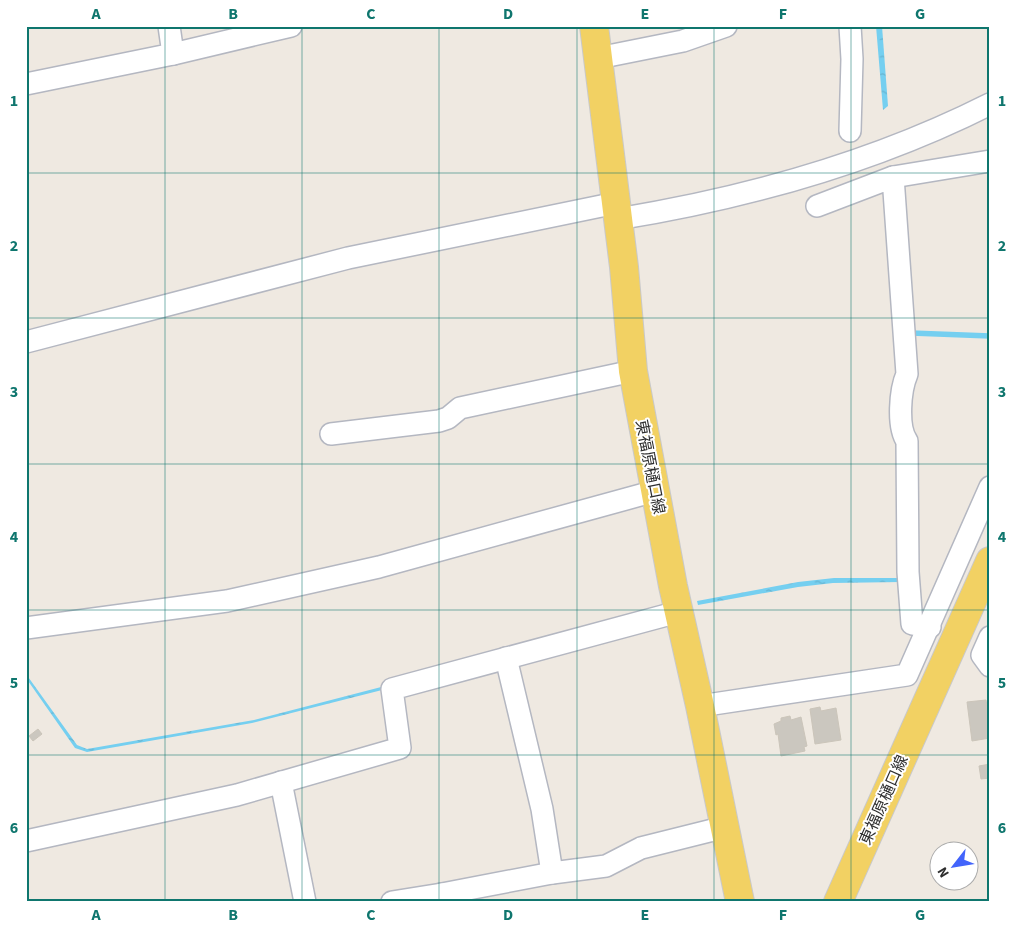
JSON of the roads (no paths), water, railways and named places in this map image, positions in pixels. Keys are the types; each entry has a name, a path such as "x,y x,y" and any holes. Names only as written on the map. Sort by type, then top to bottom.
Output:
{"main road":[{"name":"東福原樋口線","path":"594,26 617,211 633,370 678,612 700,706 740,902"},
{"name":"東福原樋口線","path":"838,902 990,561"}],"street":[{"path":"169,26 173,54"},
{"path":"26,84 173,54 292,26"},
{"path":"598,58 683,41 726,26"},
{"path":"850,26 852,59 850,131"},
{"path":"26,342 348,258 617,211 700,203 842,166 956,121 990,104"},
{"path":"817,206 892,177 990,161"},
{"path":"892,177 907,374 901,388 902,434 907,441 908,572 912,624 930,627"},
{"path":"331,434 439,421 448,418 460,408 633,370"},
{"path":"700,706 907,675 930,627 990,487"},
{"path":"26,628 227,602 379,567 655,491"},
{"path":"26,841 227,797 400,748 392,689 678,612"},
{"path":"990,637 982,655 990,666"},
{"path":"506,658 542,808 552,873"},
{"path":"280,782 305,902"},
{"path":"392,902 443,898 552,873 606,866 641,848 725,827"}],"water":[{"path":"876,26 882,26 888,106 883,110"},
{"path":"834,578 900,578 901,582 833,583 798,587 698,605 697,601 798,582"},
{"path":"26,674 77,745 87,749 254,720 385,686 386,689 252,723 87,752 75,748 26,678"}],"waterway":[{"path":"911,333 990,336"}]}
